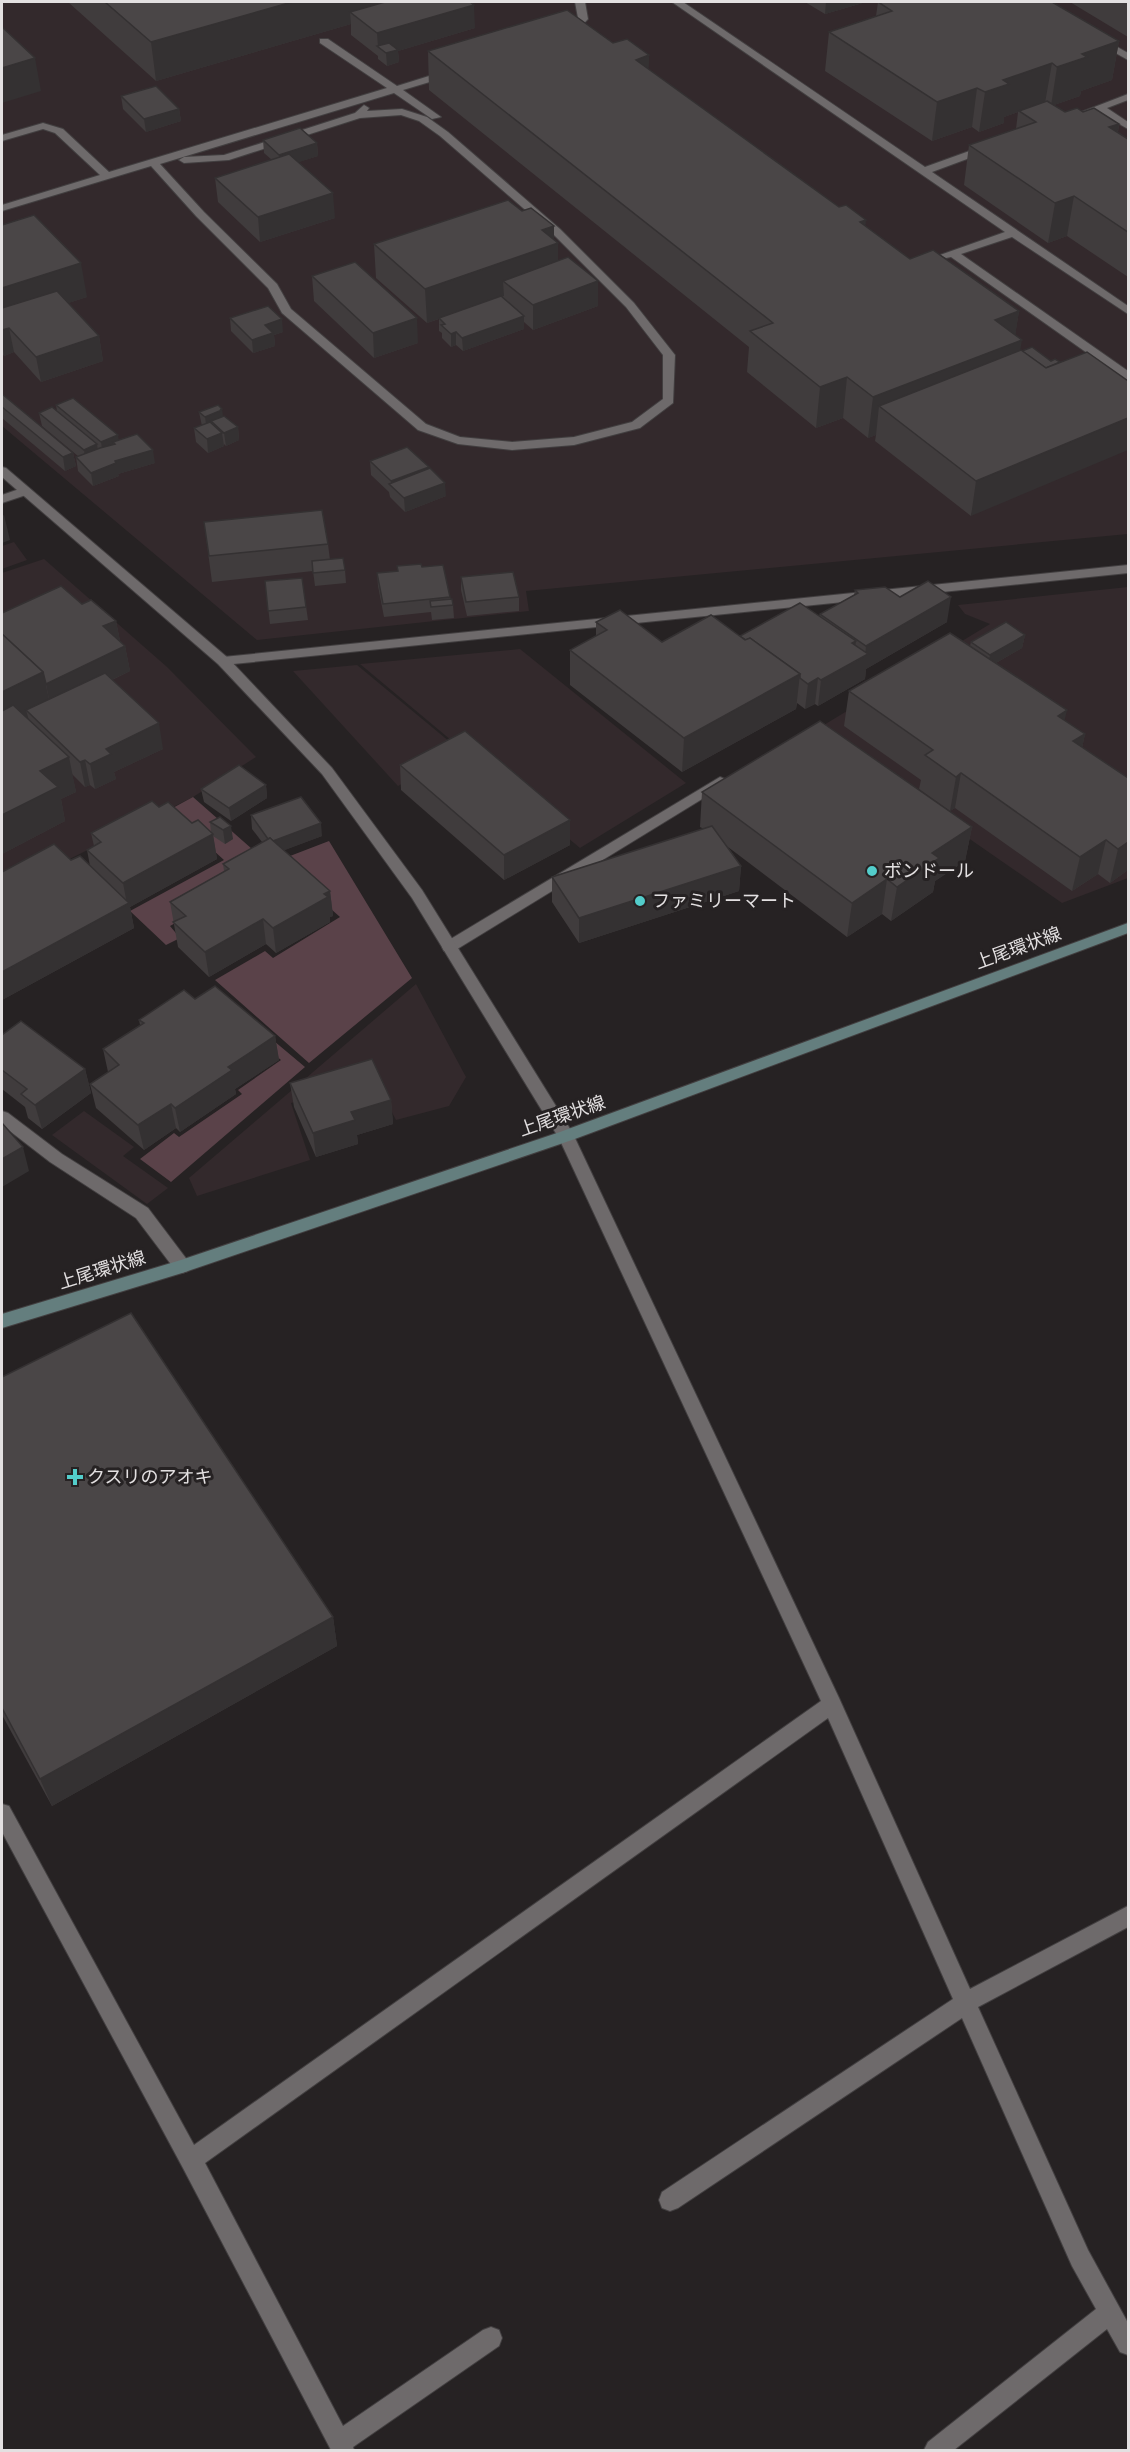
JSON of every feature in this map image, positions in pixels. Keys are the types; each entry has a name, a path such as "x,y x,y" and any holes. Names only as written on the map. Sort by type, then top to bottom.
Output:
{"main road":[{"name":"上尾環状線","path":"2,1320 182,1266 566,1136 1128,928"}],"street":[{"path":"560,38 570,34 583,20 580,2"},
{"path":"677,2 1128,311"},
{"path":"1087,32 1128,57"},
{"path":"324,41 453,129 444,134"},
{"path":"2,208 462,69"},
{"path":"358,115 372,97"},
{"path":"1062,121 1128,97"},
{"path":"1099,108 1128,126"},
{"path":"402,112 423,118 556,231 630,305 669,355 669,400 636,425 574,441 512,446 458,440 422,427 286,311 273,286 200,214 153,162 225,158 358,115 402,112"},
{"path":"2,138 43,126 59,131 106,176"},
{"path":"923,171 998,144"},
{"path":"930,260 1012,232"},
{"path":"952,253 1128,376"},
{"path":"2,471 224,661 327,771 417,894 566,1136 831,1704 967,2002 1080,2258 1128,2344"},
{"path":"2,499 25,491"},
{"path":"224,661 1128,569"},
{"path":"449,947 735,773"},
{"path":"2,1117 56,1158 142,1213 182,1266"},
{"path":"191,2160 831,1704"},
{"path":"2,1813 191,2160 341,2447 491,2338"},
{"path":"670,2200 967,2002 1128,1916"},
{"path":"936,2451 1111,2312"}],"shaded area":[{"path":"2,2 1128,2 1128,534 526,591 529,611 257,640 2,426"},
{"path":"14,542 27,560 2,569 2,546"},
{"path":"44,559 167,667 256,757 193,797 2,893 2,573"},
{"path":"1128,587 1128,878 1062,903 814,731 990,624 965,614 958,605"},
{"path":"520,649 686,783 580,848 360,664"},
{"path":"357,665 462,752 398,786 293,671"},
{"path":"193,797 268,863 228,894 170,926 180,938 166,945 130,911 224,860 169,810"},
{"path":"329,841 412,978 309,1063 215,980 265,951 273,958 340,917 277,861"},
{"path":"416,984 466,1077 449,1106 396,1120 375,1080 291,1103 310,1160 197,1196 189,1178"},
{"path":"224,999 305,1067 171,1182 140,1159 174,1133 179,1137 242,1094 238,1090 281,1060 217,1006"},
{"path":"84,1111 134,1147 123,1156 168,1188 147,1204 52,1135"}],"building":[{"path":"105,2 292,2 151,42"},
{"path":"385,2 470,2 474,5 377,33 350,12"},
{"path":"878,2 1052,2 1119,41 1082,54 1087,57 1057,67 1052,63 1003,80 1009,84 985,92 977,88 937,102 829,32 892,11"},
{"path":"567,10 613,43 627,39 649,55 636,60 839,207 846,205 866,220 860,222 910,259 933,250 1019,311 995,320 1022,340 873,397 847,377 820,387 750,331 773,323 428,51"},
{"path":"2,27 35,58 2,68"},
{"path":"389,43 398,50 386,53 377,46"},
{"path":"156,86 179,109 144,119 121,96"},
{"path":"1047,101 1065,112 1077,108 1083,112 1094,108 1119,124 1109,127 1128,139 1128,232 1074,196 1055,203 969,145 1036,122 1019,111"},
{"path":"300,128 317,143 279,155 263,140"},
{"path":"289,154 333,193 258,217 215,178"},
{"path":"508,200 522,211 531,208 554,226 542,230 558,243 425,289 374,244"},
{"path":"34,215 81,263 2,288 2,225"},
{"path":"568,257 598,281 533,305 503,281"},
{"path":"355,262 417,318 373,333 312,276"},
{"path":"57,291 99,336 36,357 9,328 2,330 2,308"},
{"path":"501,296 524,316 462,338 456,332 451,334 441,325 445,324 439,318"},
{"path":"268,306 282,319 265,325 273,333 252,340 230,318"},
{"path":"1032,347 1051,361 1055,359 1060,362 1046,368 1022,351"},
{"path":"1021,350 1046,368 1087,352 1128,381 1128,418 976,481 879,406"},
{"path":"2,394 73,453 63,457 2,407"},
{"path":"73,398 118,435 101,442 56,405"},
{"path":"218,405 222,410 205,417 199,412"},
{"path":"52,407 97,444 84,450 39,413"},
{"path":"224,416 238,427 224,433 211,421"},
{"path":"210,422 222,433 207,439 194,428"},
{"path":"137,434 153,450 115,461 116,463 91,473 76,457 115,444 113,442"},
{"path":"407,447 429,467 391,481 370,461"},
{"path":"430,468 445,483 404,498 389,484"},
{"path":"322,510 328,544 209,556 204,522"},
{"path":"343,558 345,570 313,573 312,561"},
{"path":"421,564 422,567 443,565 450,597 383,604 377,573 398,571 397,566"},
{"path":"513,572 519,597 466,602 461,577"},
{"path":"302,578 306,607 268,611 265,581"},
{"path":"928,581 951,597 866,646 820,614 858,593 855,590 885,587 900,597"},
{"path":"61,586 82,604 91,600 116,621 103,626 125,646 46,684 43,672 2,634 2,613"},
{"path":"452,599 453,605 431,607 430,601"},
{"path":"800,603 856,641 852,643 868,654 821,680 818,678 808,684 800,678 800,674 750,638 746,640 740,636"},
{"path":"620,610 662,642 711,615 745,640 750,638 800,674 684,738 570,650 607,630 596,622"},
{"path":"1006,622 1025,635 990,655 971,642"},
{"path":"950,633 1067,710 1058,716 1085,734 1073,741 1128,778 1128,842 1118,849 1106,840 1080,857 961,773 956,777 925,755 933,750 849,691"},
{"path":"2,634 43,672 2,692"},
{"path":"105,673 159,723 106,749 111,754 90,764 85,760 80,762 26,710"},
{"path":"13,705 69,757 40,771 58,787 2,815 2,711"},
{"path":"820,721 972,827 932,853 939,858 897,887 887,879 852,903 702,792"},
{"path":"465,731 570,820 504,855 400,765"},
{"path":"239,765 266,785 229,808 201,789"},
{"path":"301,797 321,823 273,841 268,839 251,815"},
{"path":"152,801 159,807 168,802 192,823 198,820 213,834 123,883 87,850 101,842 91,833"},
{"path":"220,817 231,826 223,830 210,822"},
{"path":"712,826 741,866 579,918 552,877"},
{"path":"270,838 330,891 324,894 328,897 273,928 263,919 205,952 173,922 186,916 170,902 229,869 223,864"},
{"path":"54,844 71,860 80,856 129,903 2,972 2,872"},
{"path":"215,986 275,1036 228,1067 232,1070 175,1108 171,1104 138,1125 90,1084 119,1065 103,1049 144,1023 139,1020 184,990 195,999"},
{"path":"21,1021 85,1069 35,1105 21,1094 27,1089 2,1070 2,1035"},
{"path":"372,1059 391,1100 351,1112 355,1120 313,1133 290,1083"},
{"path":"2,1123 23,1147 2,1159"},
{"path":"131,1313 333,1617 40,1779 2,1708 2,1377"}],"place":[{"name":"ボンドール","path":"872,871"},
{"name":"ファミリーマート","path":"640,901"},
{"name":"クスリのアオキ","path":"75,1477"}]}
